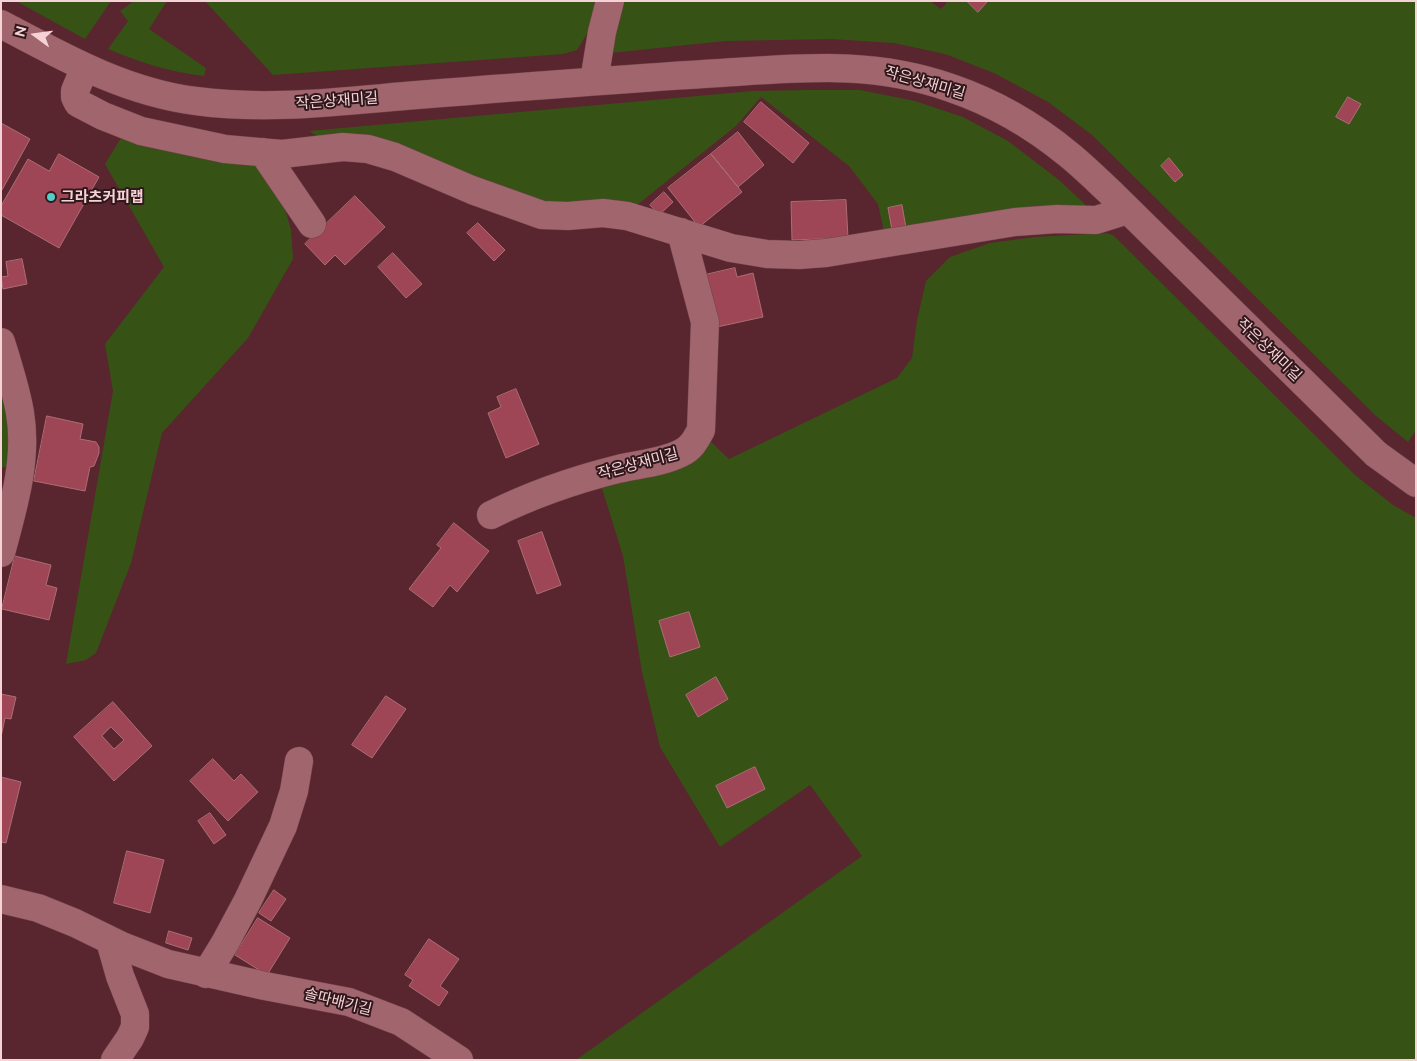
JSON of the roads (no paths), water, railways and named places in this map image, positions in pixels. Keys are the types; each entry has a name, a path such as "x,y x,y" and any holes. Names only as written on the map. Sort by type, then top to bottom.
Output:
{"street":[{"path":"594,81 602,32 610,1"},
{"name":"작은상재미길","path":"1,24 85,67 130,85 172,96 215,103 274,106 594,81 825,68 876,70 906,75 952,88 995,107 1033,129 1068,154 1128,210 1376,454 1416,484"},
{"path":"85,67 75,90 75,97 78,102 110,119 141,131 225,149 282,154 343,147 368,149 395,157 472,190 542,215 568,216 603,213 627,216 731,248 767,254 799,255 862,247 1015,222 1096,220 1128,210"},
{"path":"162,136 172,96"},
{"path":"263,152 312,224"},
{"name":"작은상재미길","path":"491,515 516,502 581,479 619,468 668,458 683,452 694,444 701,430 705,322 681,232"},
{"path":"1,342 20,414 22,443 20,472 11,517 1,553"},
{"path":"206,974 244,909 283,826 294,791 300,761"},
{"name":"솔따배기길","path":"1,899 52,914 75,923 110,941 168,964 206,974 349,1002 401,1022 459,1060"},
{"path":"110,941 134,1014 135,1027 115,1060"}],"place":[{"name":"그라츠커피랩","path":"51,197"}]}
